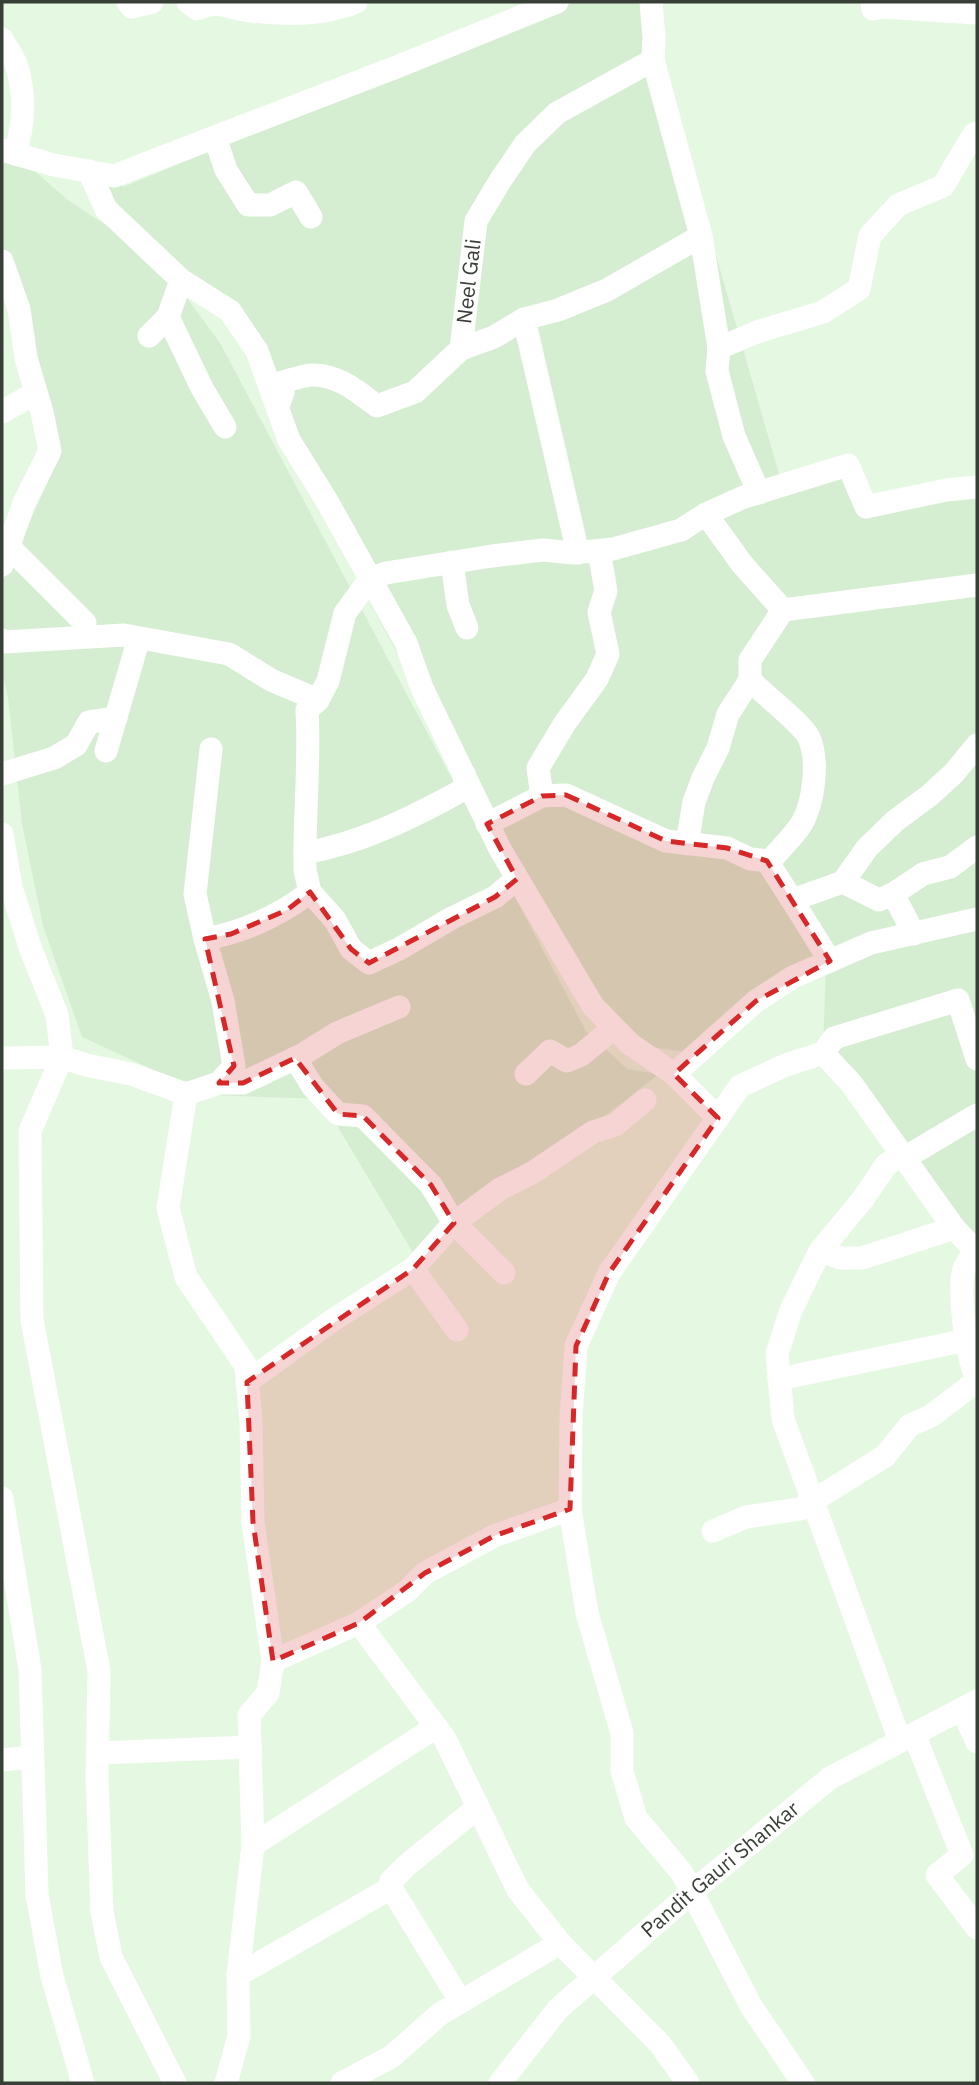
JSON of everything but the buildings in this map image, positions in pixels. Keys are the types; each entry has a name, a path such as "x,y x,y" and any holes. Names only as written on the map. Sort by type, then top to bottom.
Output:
{"street":[{"path":"128,2 132,7 152,2"},
{"path":"194,4 214,2 242,10 300,13 356,2"},
{"path":"2,39 16,63 23,100 23,129 9,152 54,165 114,176 557,2"},
{"path":"651,2 653,60 701,236 719,348 717,371 734,436 758,493"},
{"path":"872,2 873,9 882,7 977,13"},
{"name":"Neel Gali","path":"277,408 283,392 278,383 310,375 328,377 350,386 377,406 415,392 461,349 476,221 525,144 557,113 653,60"},
{"path":"719,348 757,332 823,312 859,289 870,236 898,205 943,186 977,133"},
{"path":"215,137 226,170 248,205 270,205 296,192 311,217"},
{"path":"89,172 106,209 181,280 230,311 257,351 289,440 327,501 406,643 422,688 487,824 593,1006 630,1044 674,1074 718,1118"},
{"path":"461,349 494,337 524,318 558,310 607,290 701,236"},
{"path":"2,261 19,309 26,358 50,451 24,503 5,556 85,623"},
{"path":"149,336 167,317 181,280"},
{"path":"167,317 202,388 225,427"},
{"path":"524,318 589,552 606,592 599,612 608,654 597,680 565,723 538,768 542,796"},
{"path":"2,412 36,394"},
{"path":"517,879 495,897 369,963 351,949 335,920 310,891 305,870 305,805 310,748 307,710 318,700 328,681 345,613 370,579 386,573 452,562 543,550 589,552 649,541 681,530 706,514 758,493 848,466 866,507 946,490 977,487"},
{"path":"706,514 742,564 783,610"},
{"path":"452,562 458,606 467,628"},
{"path":"687,844 694,802 718,748 728,713 750,680 750,660 783,610 977,585"},
{"path":"2,640 124,635 229,654 271,680 318,700"},
{"path":"106,751 139,638"},
{"path":"487,824 542,796 566,795 666,841 727,848 750,859 771,861 802,822 811,797 814,769 809,737 750,680"},
{"path":"2,774 54,758 76,745 89,722 116,718"},
{"path":"792,900 843,882 867,848 895,821 938,788 977,745"},
{"path":"211,749 195,894 223,1001 234,1066 219,1083"},
{"path":"305,853 332,848 368,835 443,800 466,788 464,774"},
{"path":"2,834 11,887 57,1015 62,1056 30,1130 32,1320 99,1671 97,1753 102,1912 111,1957 175,2083"},
{"path":"843,882 879,900 923,874 950,867 977,847"},
{"path":"767,861 830,961"},
{"path":"205,939 232,934 287,910 310,891"},
{"path":"893,894 914,934"},
{"path":"674,1074 755,1001 793,977 872,943 977,919"},
{"path":"803,2083 751,2006 682,1872 636,1818 622,1771 622,1733 587,1613 570,1509 571,1416 576,1346 609,1273 740,1086 786,1065 823,1053 834,1038 958,1000 977,1059"},
{"path":"2,1058 62,1056 86,1065 131,1074 186,1094 219,1083 243,1083 337,1034 399,1007"},
{"path":"526,1074 550,1051 567,1061 581,1055 614,1028"},
{"path":"713,1531 746,1517 800,1509 813,1502 885,1456 910,1425 931,1416 977,1379 971,1366 967,1340 963,1270 977,1251 954,1228 851,1083 823,1053"},
{"path":"295,1058 313,1087 338,1114 363,1116 431,1185 454,1223 504,1273"},
{"path":"186,1094 168,1208 186,1277 246,1366 251,1421 253,1522 273,1661 268,1693 249,1716 253,1845 238,1975 239,2036 226,2083"},
{"path":"247,1382 333,1320 413,1269 454,1223 500,1189 532,1173 593,1132 615,1125 645,1100"},
{"path":"903,1154 906,1157 977,1115"},
{"path":"903,1154 886,1165 863,1199 820,1251 791,1310 780,1343 777,1354 779,1380 783,1419 813,1502 907,1738 962,1856 937,1875 977,1928"},
{"path":"820,1251 841,1258 862,1258 954,1228"},
{"path":"413,1269 457,1330"},
{"path":"779,1380 967,1340"},
{"path":"2,1498 30,1671 37,1895 52,1976 83,2083"},
{"path":"273,1661 359,1623 407,1591 425,1573 494,1535 570,1509"},
{"path":"359,1623 445,1739 518,1889 560,1943 593,1979 660,2043 688,2083"},
{"path":"970,1705 977,1742"},
{"name":"Pandit Gauri Shankar","path":"500,2083 558,2009 693,1891 830,1778 970,1705"},
{"path":"253,1845 436,1727"},
{"path":"97,1753 250,1747"},
{"path":"2,1760 33,1757"},
{"path":"461,2002 391,1888 391,1881 477,1805"},
{"path":"941,1880 977,1856"},
{"path":"238,1975 391,1888"},
{"path":"342,2083 391,2057 440,2014 560,1943"}],"highlighted area":[{"path":"566,795 666,841 727,848 767,861 830,961 756,1001 674,1074 718,1118 609,1273 576,1346 570,1509 494,1536 425,1573 359,1623 273,1661 253,1522 247,1382 413,1269 454,1223 431,1185 363,1116 338,1114 295,1058 243,1083 219,1083 234,1066 205,939 231,934 287,910 310,892 351,949 369,963 495,897 517,879 487,824 542,796"}],"shaded area":[{"path":"575,2 643,2 784,491 848,465 866,507 977,486 977,1250 823,1053 826,963 700,1054 630,1044 536,909 357,579 257,351 162,264 220,343 586,1031 627,1069 659,1074 418,1261 321,1099 208,1095 82,1037 43,926 22,824 8,698 2,670 2,583 59,457 56,421 2,261 2,156 15,154 68,200 151,255 87,171 114,176 123,187"}]}
